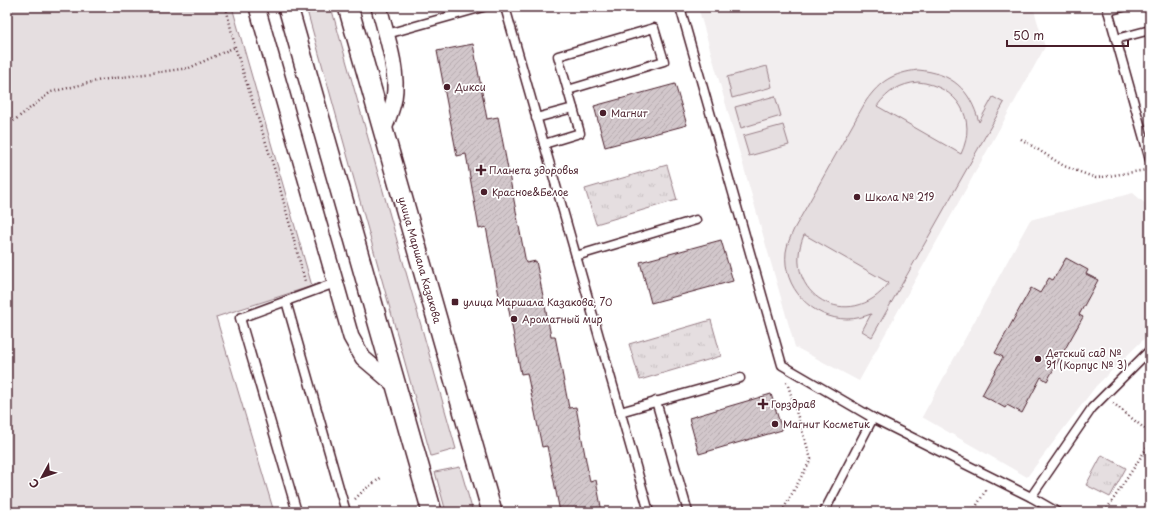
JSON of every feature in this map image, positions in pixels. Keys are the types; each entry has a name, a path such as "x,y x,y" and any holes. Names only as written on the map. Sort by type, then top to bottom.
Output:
{"street":[{"path":"257,7 351,337 363,358 397,387"},
{"path":"288,7 432,512"},
{"name":"улица Маршала Казакова","path":"348,7 492,512"},
{"path":"379,7 387,34 394,74 394,98 390,115 383,131"}],"lane":[{"path":"387,34 483,7"},
{"path":"505,7 649,512"},
{"path":"680,7 782,365 873,418 1031,497 1057,512"},
{"path":"1123,7 1108,9 1150,160"},
{"path":"544,144 580,133 558,56 654,28 664,61 568,90"},
{"path":"1116,39 1150,30"},
{"path":"536,118 573,108"},
{"path":"576,256 696,220"},
{"path":"297,512 240,318 335,283"},
{"path":"286,301 346,510"},
{"path":"1031,497 1092,408 1150,350"},
{"path":"620,412 740,378"},
{"path":"656,401 688,512"},
{"path":"824,512 873,418"}],"path":[{"path":"7,25 8,7"},
{"path":"226,7 235,47 277,176 308,294"},
{"path":"7,126 51,92 101,80 189,68 235,47"},
{"path":"1021,139 1064,166 1096,178 1150,170"},
{"path":"782,365 811,459 782,512"},
{"path":"1104,396 1150,433"},
{"path":"1105,512 1150,443"},
{"path":"346,510 364,490 382,478"},
{"path":"973,512 990,484"}],"shaded area":[{"name":"Школа № 219","path":"698,7 1033,7 1045,47 859,381 795,347"},
{"name":"Детский сад № 91 (Корпус № 3)","path":"1133,193 1148,206 1150,214 1150,333 1096,386 1027,477 922,417 1030,220"}],"green space":[{"path":"7,7 232,7 312,286 216,317 274,512 7,512"},
{"path":"306,7 331,7 456,449 431,456"},
{"path":"767,66 772,87 732,98 727,77"},
{"path":"918,70 930,72 950,79 965,92 975,110 979,122 993,97 1004,103 872,337 862,331 871,314 853,319 834,318 811,307 802,299 794,289 789,277 786,265 786,252 794,229 866,101 882,83 894,76 909,71","holes":["918,82 932,85 944,90 953,97 960,106 965,116 967,128 966,141 961,154 877,106 890,92 895,89 906,84","805,235 889,283 873,298 856,306 838,306 822,301 810,290 801,275 799,256"]},
{"path":"775,96 781,116 741,128 735,107"},
{"path":"783,125 789,145 749,156 743,136"},
{"path":"667,165 677,200 596,224 585,189"},
{"path":"711,320 721,356 640,380 629,344"},
{"path":"1102,455 1126,468 1110,497 1086,485"},
{"path":"460,467 473,512 446,512 435,472"}],"building":[{"path":"473,44 487,119 498,117 526,263 536,261 551,336 555,336 569,408 576,407 590,482 596,480 602,512 560,512 547,446 542,447 527,373 521,374 507,300 500,301 486,227 479,229 466,154 457,156 437,51"},
{"path":"675,84 687,125 605,147 594,106"},
{"path":"721,240 733,281 651,303 640,262"},
{"path":"1066,258 1088,270 1086,274 1098,280 1079,315 1083,317 1047,381 1041,377 1022,413 1007,405 1005,408 982,395 1003,357 995,353 1031,288 1040,293 1049,278 1053,280"},
{"path":"771,394 782,430 699,454 689,418"}],"place":[{"name":"Дикси","path":"447,87"},
{"name":"Магнит","path":"603,113"},
{"name":"Планета здоровья","path":"481,170"},
{"name":"Красное&Белое","path":"484,192"},
{"name":"Школа № 219","path":"857,197"},
{"name":"улица Маршала Казакова, 70","path":"455,302"},
{"name":"Ароматный мир","path":"514,319"},
{"name":"Детский сад № 91 (Корпус № 3)","path":"1038,359"},
{"name":"Горздрав","path":"763,404"},
{"name":"Магнит Косметик","path":"775,424"}]}
